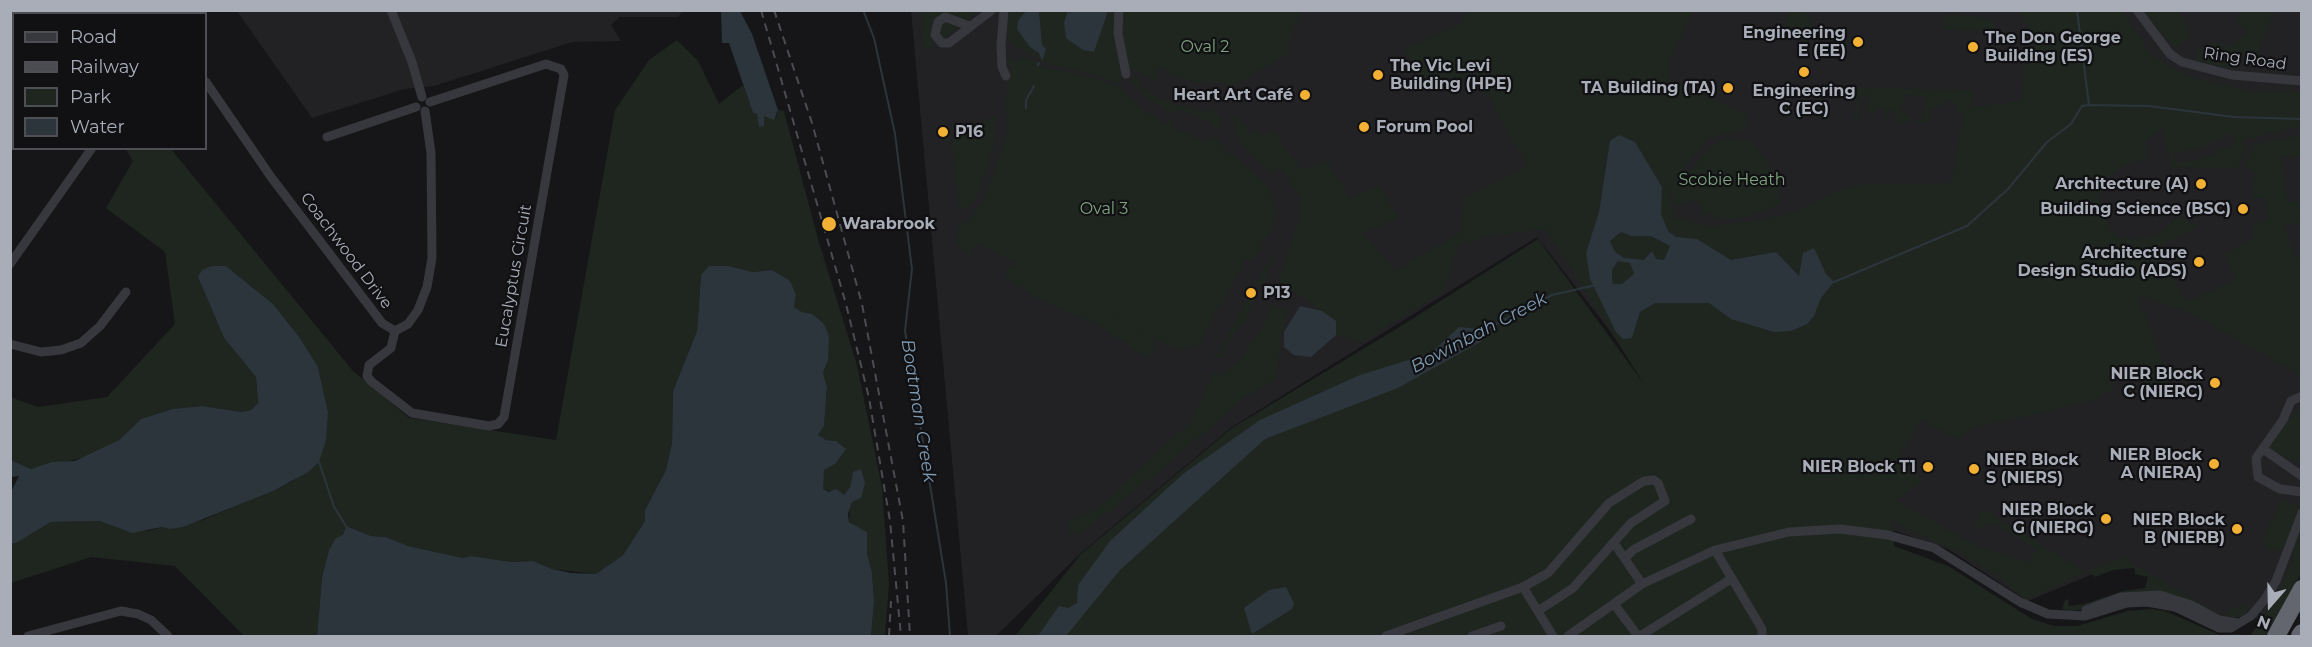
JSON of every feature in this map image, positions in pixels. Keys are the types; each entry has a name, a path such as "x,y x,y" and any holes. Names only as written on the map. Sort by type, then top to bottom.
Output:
{"highway":[{"path":"2276,636 2301,589"}],"street":[{"path":"327,137 421,109 416,102 426,99 391,10"},
{"path":"969,26 992,10"},
{"path":"1004,10 1001,45 1002,67 1006,76"},
{"path":"1119,10 1118,33 1126,74"},
{"name":"Ring Road","path":"2137,10 2170,54 2182,62 2223,74 2301,81"},
{"name":"Eucalyptus Circuit","path":"395,331 391,348 369,365 367,376 372,382 412,413 489,426 498,424 504,417 564,75 561,69 546,64 426,99"},
{"name":"Coachwood Drive","path":"207,83 271,177 382,323 395,331 408,324 418,310 427,287 432,258 431,153 421,109"},
{"path":"10,264 88,151"},
{"path":"10,344 41,352 62,350 81,343 100,326 126,292"},
{"path":"2301,396 2291,401 2283,420 2256,458 2258,477 2280,489 2301,492"},
{"path":"2263,449 2301,476"},
{"path":"1386,636 1523,587 1548,573 1609,503 1644,481 1654,480 1665,495 1665,501 1631,523 1573,588 1538,611"},
{"path":"1568,636 1642,584 1715,550 1789,532 1840,529 1866,531 1910,540 1934,549 2032,609 2048,614 2085,616 2127,603 2147,602 2182,605 2219,628 2235,626 2252,616 2271,590 2301,513"},
{"path":"1626,557 1633,550 1691,519"},
{"path":"1614,543 1626,557 1642,584"},
{"path":"1715,550 1762,629 1762,636"},
{"path":"1614,604 1639,636 1731,579"},
{"path":"1523,587 1553,636"},
{"path":"28,636 121,611 138,614 151,620 168,636"},
{"path":"1472,636 1501,626"}],"shaded area":[{"path":"911,10 2301,11 2301,559 2261,620 2248,614 2225,619 2130,564 2093,574 2028,601 1948,549 1893,530 1892,504 1649,381 1537,237 1232,427 1081,553 996,636 968,636"},
{"path":"237,11 683,11 678,17 620,17 611,25 621,41 572,42 434,86 404,89 312,118"}],"green space":[{"path":"921,11 979,11 928,50 922,46"},
{"path":"1010,11 1026,11 1021,17 1030,47 1039,53 1040,60 1008,40 1006,32"},
{"name":"Oval 2","path":"1039,11 1303,11 1291,36 1289,53 1230,88 1224,82 1207,83 1183,80 1160,68 1155,72 1160,75 1157,81 1138,71 1124,71 1119,85 1093,74 1053,66 1042,61"},
{"name":"Scobie Heath","path":"1466,11 1693,11 1669,61 1671,80 1745,114 1748,129 1708,138 1684,168 1670,181 1695,166 1707,150 1720,141 1735,137 1752,142 1766,159 1778,185 1780,203 1769,209 1736,219 1719,219 1704,213 1694,200 1676,206 1667,184 1675,218 1710,226 1792,213 1851,185 1951,183 1964,113 1958,112 1953,100 1928,110 1932,118 1928,122 1916,123 1917,118 1924,119 1927,97 1904,95 1902,113 1910,115 1910,121 1901,123 1895,121 1896,112 1888,110 1887,120 1884,119 1885,109 1880,108 1879,112 1867,111 1869,96 1860,95 1858,124 1854,124 1857,88 1975,90 1971,107 2022,101 2024,68 2035,56 2035,40 2020,11 2123,11 2150,52 2167,66 2189,77 2249,91 2301,92 2301,126 2242,140 2246,147 2238,168 2172,167 2162,130 2146,140 2148,159 2126,165 2104,179 2099,200 2111,229 2119,237 2135,239 2158,235 2179,216 2199,226 2162,246 2160,252 2186,302 2237,279 2224,255 2253,240 2253,225 2268,218 2265,198 2252,198 2255,171 2244,169 2254,144 2301,135 2301,157 2281,158 2287,202 2301,202 2301,223 2285,225 2295,256 2301,257 2301,376 2194,315 2137,295 2169,377 2157,394 2123,368 2111,391 2094,401 1976,427 1956,439 1920,420 1879,496 1897,463 1917,474 1923,482 1895,500 1982,548 2018,558 2026,563 2037,550 1994,523 1972,532 1982,509 2086,572 2026,600 1996,575 1957,551 1901,527 1893,519 1894,546 1948,566 2032,619 2054,626 2077,626 2128,611 2152,609 2165,611 2220,635 2240,634 2239,636 1015,636 1081,554 1232,428 1401,326 1538,239 1644,384 1546,229 1488,236 1458,245 1445,290 1361,343 1336,335 1336,321 1279,281 1300,213 1300,199 1281,167 1269,173 1238,138 1234,125 1236,114 1251,134 1258,130 1262,136 1273,130 1301,170 1327,161 1350,199 1379,185 1399,218 1363,233 1394,271 1461,232 1464,198 1527,166 1475,73 1428,91 1404,48 1462,23","holes":["2231,133 2235,143 2204,158 2176,163 2173,153 2199,149","1635,143 1662,187 1661,214 1668,231 1677,237 1697,239 1731,260 1776,252 1800,276 1823,263 1826,274 1834,282 1821,298 1814,316 1774,332 1731,319 1709,303 1654,303 1640,312 1632,338 1616,332 1590,279 1586,253 1599,212 1606,158"]},
{"path":"1791,11 1803,11 1809,17 1813,27 1808,43 1780,31"},
{"path":"2144,11 2179,11 2192,37 2174,48"},
{"path":"2238,11 2275,11 2256,55 2234,55 2232,69 2195,61 2197,50 2207,44 2220,43 2229,46 2248,33 2235,18 2241,14"},
{"path":"1949,14 1991,18 1997,31 1944,30 1945,17"},
{"path":"677,40 698,61 719,104 743,85 753,113 776,118 778,110 784,111 818,239 857,365 882,487 889,584 885,636 871,636 874,602 872,572 867,554 867,532 849,522 853,472 850,487 844,496 823,489 824,470 835,464 836,441 826,440 818,435 824,425 827,387 823,373 828,360 802,312 794,307 796,295 772,270 753,272 729,266 701,275 697,331 673,391 672,443 666,470 645,510 645,521 623,555 596,574 552,569 533,561 512,562 471,556 463,558 408,546 386,537 371,536 346,526 343,536 329,550 322,577 317,636 244,636 175,566 91,557 11,583 11,544 51,522 100,521 148,531 162,527 170,529 203,520 293,481 328,412 318,367 300,338 273,304 226,266 212,266 198,277 224,338 256,377 258,403 251,410 242,412 202,406 172,409 141,419 119,440 87,457 31,469 11,460 10,397 38,407 107,397 175,324 165,252 106,208 133,161 127,150 172,150 353,371 409,418 556,440 615,110 649,60"},
{"name":"Oval 3","path":"1024,55 1048,68 1093,77 1121,88 1144,110 1164,124 1169,120 1174,122 1172,127 1207,142 1209,137 1216,139 1226,151 1260,177 1269,189 1276,212 1273,227 1252,262 1246,259 1198,346 1181,349 1169,346 1099,308 1153,338 1156,348 1147,358 1098,325 1041,300 1006,278 1009,266 1018,264 979,243 973,247 970,257 956,243 959,225 968,221 982,204 1007,131 1006,100 1011,68 1008,59 1018,60"},
{"path":"1133,78 1141,79 1140,88 1169,102 1206,112 1207,108 1215,111 1221,117 1222,125 1212,130 1214,124 1179,109 1177,115 1164,109 1139,91 1131,81"},
{"path":"996,115 994,145 978,194 968,208 959,207 951,138"},
{"path":"1621,232 1631,236 1651,236 1670,246 1664,260 1656,259 1648,253 1644,260 1624,258 1615,252 1610,241"},
{"path":"1264,255 1272,258 1264,287 1257,285 1248,315 1223,350 1226,353 1222,358 1214,358 1210,353 1216,356 1270,259"},
{"path":"1618,261 1630,263 1634,274 1622,284 1613,284 1612,270"},
{"path":"1271,305 1287,311 1281,337 1277,378 1245,397 1161,470 1081,533 1069,534 1068,522 1097,508 1192,421 1213,373 1222,374 1239,360 1263,328"},
{"path":"2301,405 2301,465 2267,447"},
{"path":"2282,499 2301,509 2301,574 2265,636 2250,636 2276,597 2295,555 2284,550 2266,551 2263,537"},
{"path":"2122,557 2224,617 2231,605 2238,609 2242,603 2248,608 2248,613 2241,617 2225,619 2171,595 2072,611 2062,609 2065,600 2068,599 2069,606 2084,604 2123,591 2145,588 2148,577 2135,574 2134,568 2113,570 2095,577 2088,571"}],"water":[{"path":"721,11 740,11 752,34 778,110 774,120 764,116 764,126 759,127 757,114 753,113 729,43 722,43"},
{"path":"1026,11 1039,11 1042,45 1046,49 1042,61 1039,53 1030,47 1017,29 1018,21"},
{"path":"1068,11 1108,11 1094,52 1083,50 1066,38 1064,23"},
{"path":"1619,135 1635,142 1662,187 1661,214 1668,231 1676,237 1697,239 1731,260 1776,252 1799,276 1803,253 1814,248 1826,274 1834,282 1821,298 1814,316 1807,324 1791,331 1774,332 1731,319 1709,303 1655,303 1640,312 1632,338 1623,339 1616,332 1590,279 1586,253 1599,212 1610,141","holes":["1621,232 1631,236 1651,236 1670,246 1664,260 1656,259 1652,251 1644,260 1624,258 1615,252 1610,241","1618,261 1630,263 1634,274 1622,284 1613,284 1612,270"]},
{"path":"212,266 226,266 273,304 300,338 318,367 328,412 326,440 319,462 308,472 273,491 183,527 170,529 162,527 132,533 100,521 51,522 11,544 11,492 19,476 11,477 11,460 31,469 52,462 75,461 119,440 141,419 172,409 202,406 242,412 251,410 258,403 256,377 224,338 198,277 202,270"},
{"path":"709,266 729,266 753,272 772,270 790,281 796,295 794,307 812,314 824,324 829,336 828,360 823,373 827,387 824,426 818,435 826,440 836,441 846,449 835,464 824,470 823,489 829,492 836,489 844,495 850,487 853,472 861,469 865,483 861,498 852,502 848,514 849,522 867,532 867,554 872,572 874,602 871,636 317,636 322,577 329,550 336,538 343,535 346,526 371,536 386,537 408,546 463,558 471,556 512,562 533,561 552,569 571,573 596,574 623,555 645,521 645,510 666,470 672,443 673,391 697,331 701,275"},
{"path":"1300,306 1322,311 1336,321 1336,335 1311,357 1294,355 1284,347 1284,332"},
{"path":"1459,327 1479,329 1482,341 1398,388 1265,439 1120,570 1066,636 1038,636 1059,606 1068,608 1077,603 1078,585 1111,540 1183,474 1260,420 1360,375 1431,353"},
{"path":"1286,587 1294,603 1292,609 1252,634 1244,608 1269,590"}],"waterway":[{"name":"Boatman Creek","path":"863,10 874,38 895,134 912,269 905,331 946,583 950,636"},
{"name":"Bowinbah Creek","path":"1834,282 1967,226 2008,189 2047,142 2071,124 2082,106 2089,105 2077,10"},
{"path":"1026,108 1026,100 1034,86"},
{"path":"2089,105 2149,106 2234,117 2302,119"},
{"name":"Bowinbah Creek","path":"1477,334 1552,295 1596,285"},
{"path":"319,462 334,507 346,526"}],"railway":[{"path":"761,10 846,304 869,398 890,521 901,636"},
{"path":"774,10 812,123 862,304 903,521 910,636"},
{"path":"889,636 891,601"}],"place":[{"name":"Engineering E (EE)","path":"1858,42"},
{"name":"The Don George Building (ES)","path":"1973,47"},
{"name":"Engineering C (EC)","path":"1804,72"},
{"name":"The Vic Levi Building (HPE)","path":"1378,75"},
{"name":"TA Building (TA)","path":"1728,88"},
{"name":"Heart Art Café","path":"1305,95"},
{"name":"Forum Pool","path":"1364,127"},
{"name":"P16","path":"943,132"},
{"name":"Architecture (A)","path":"2201,184"},
{"name":"Building Science (BSC)","path":"2243,209"},
{"name":"Warabrook","path":"829,224"},
{"name":"Architecture Design Studio (ADS)","path":"2199,262"},
{"name":"P13","path":"1251,293"},
{"name":"NIER Block C (NIERC)","path":"2215,383"},
{"name":"NIER Block A (NIERA)","path":"2214,464"},
{"name":"NIER Block T1","path":"1928,467"},
{"name":"NIER Block S (NIERS)","path":"1974,469"},
{"name":"NIER Block G (NIERG)","path":"2106,519"},
{"name":"NIER Block B (NIERB)","path":"2237,529"}]}
